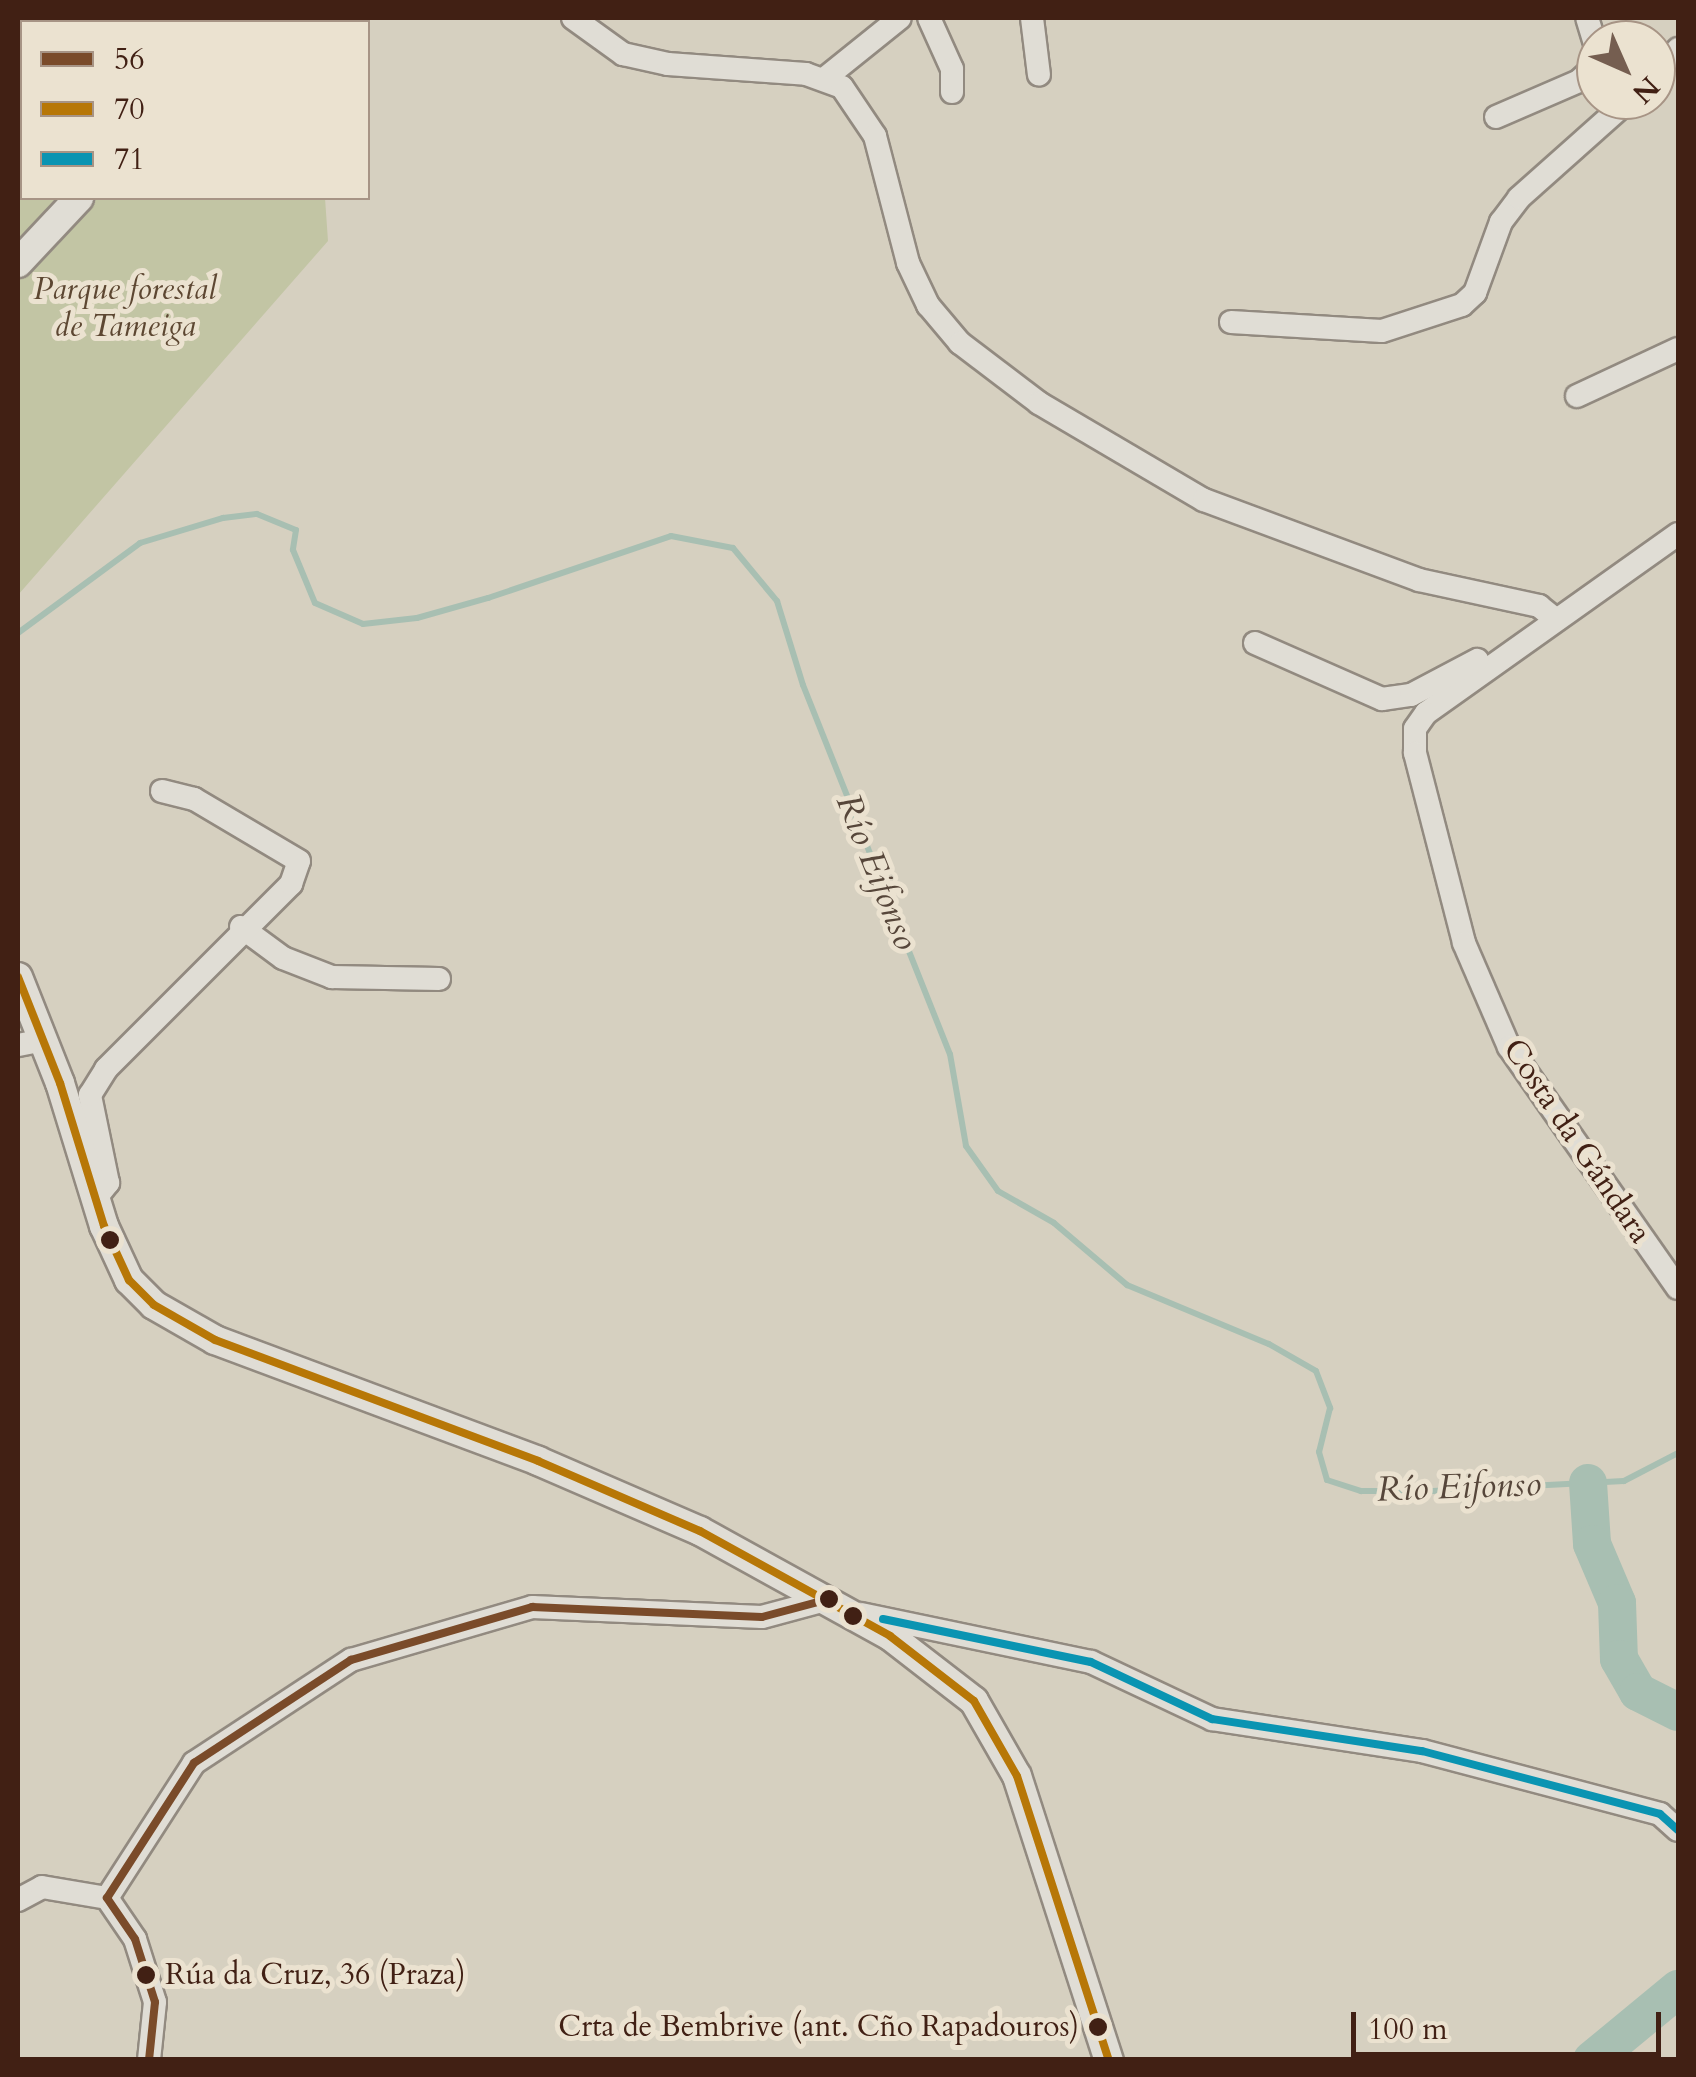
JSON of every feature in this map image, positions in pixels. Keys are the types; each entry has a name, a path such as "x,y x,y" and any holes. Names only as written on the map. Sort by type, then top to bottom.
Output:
{"street":[{"path":"573,18 623,54 824,80 842,87 875,136 908,263 928,305 960,343 1040,402 1204,500 1419,580 1539,606 1556,620"},
{"path":"824,80 900,18"},
{"path":"929,18 952,68 952,92"},
{"path":"1032,18 1039,75"},
{"path":"1496,117 1580,82 1592,69 1596,47 1587,18"},
{"path":"1231,322 1382,331 1462,305 1475,292 1502,222 1519,198 1607,120"},
{"path":"18,263 78,200"},
{"path":"1577,396 1678,349"},
{"name":"Costa da Gándara","path":"1678,534 1426,713 1415,730 1415,753 1464,943 1510,1048 1678,1288"},
{"path":"1255,643 1382,699 1411,695 1505,642 1525,643"},
{"path":"96,1199 108,1183 90,1096 106,1069 242,927 290,884 299,861 194,799 162,790"},
{"path":"242,927 283,958 332,977 439,980"},
{"path":"18,977 31,1042 130,1280 182,1323 600,1486 839,1606 958,1685 998,1734 1109,2060"},
{"path":"107,1898 194,1763 350,1660 532,1607 762,1618 839,1606 1091,1662 1212,1719 1422,1751 1660,1814 1678,1830"},
{"path":"18,1900 42,1886 107,1898 135,1939 155,2002 149,2060"}],"green space":[{"name":"Parque forestal de Tameiga","path":"18,18 316,18 20,20 20,200 325,200 328,241 18,595"}],"waterway":[{"name":"Río Eifonso","path":"18,633 140,543 223,518 257,514 296,530 293,550 315,603 363,624 417,618 488,598 671,536 733,548 777,601 803,685 950,1054 966,1146 998,1191 1054,1223 1127,1285 1269,1344 1316,1371 1330,1408 1319,1452 1327,1480 1361,1491 1624,1481 1678,1453"},
{"path":"1588,1483 1592,1544 1617,1603 1619,1659 1638,1692 1678,1712"},
{"path":"1592,2060 1678,1989"}],"transit line":[{"name":"70","path":"18,977 60,1083 104,1226 129,1280 154,1305 215,1340 538,1461 700,1531 890,1636 974,1701 1017,1776 1109,2060"},
{"name":"56","path":"149,2060 155,2002 135,1939 107,1898 194,1763 351,1660 532,1607 762,1617 829,1599"},
{"name":"71","path":"883,1619 1091,1662 1212,1719 1422,1751 1660,1814 1678,1830"}],"place":[{"name":"Rúa da Cruz, 36 (Praza)","path":"146,1975"},
{"name":"Crta de Bembrive (ant. Cño Rapadouros)","path":"1098,2027"}]}
